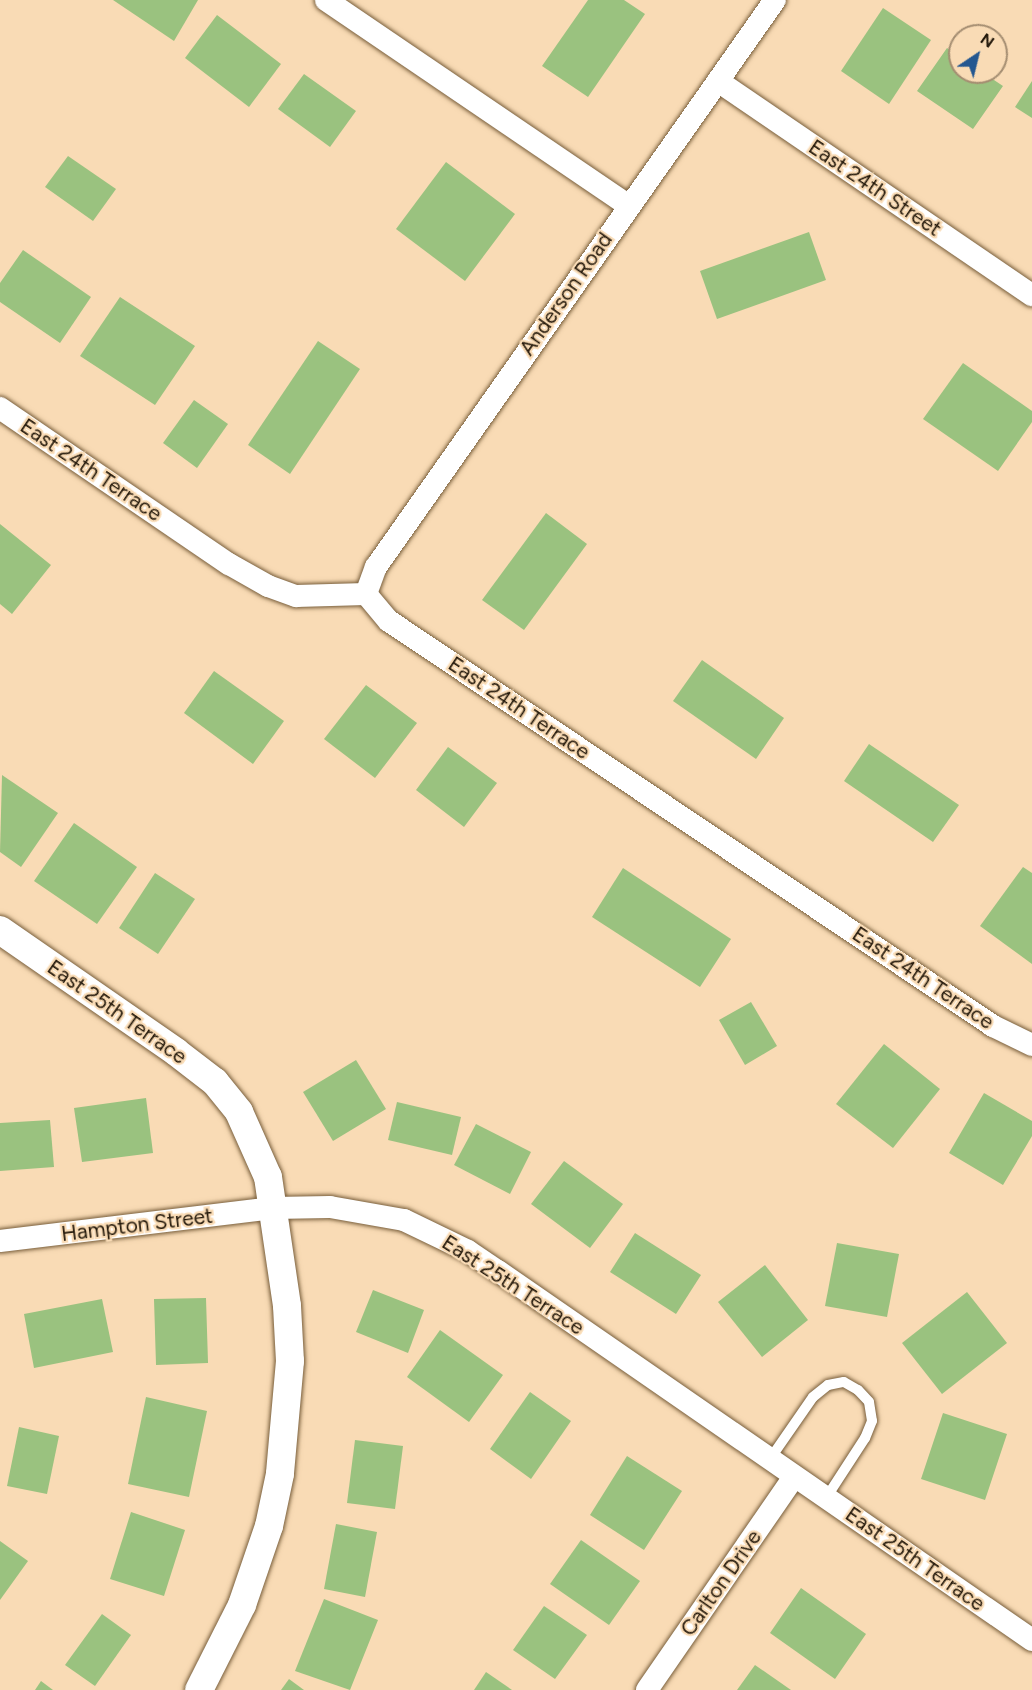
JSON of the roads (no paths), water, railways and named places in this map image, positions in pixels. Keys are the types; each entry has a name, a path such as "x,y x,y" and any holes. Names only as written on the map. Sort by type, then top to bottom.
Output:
{"street":[{"path":"326,0 628,205"},
{"name":"Anderson Road","path":"366,594 376,567 628,205 775,0"},
{"name":"East 24th Street","path":"718,81 1032,296"},
{"name":"East 24th Terrace","path":"0,408 229,564 268,586 296,596 366,594 389,621 993,1026 1032,1045"},
{"name":"East 25th Terrace","path":"0,930 176,1052 214,1082 239,1112 257,1147 268,1177 273,1208 330,1206 365,1211 404,1220 458,1246 1032,1640"},
{"path":"199,1690 242,1605 269,1526 280,1474 290,1361 287,1306 273,1208"},
{"name":"Hampton Street","path":"0,1242 273,1208"},
{"name":"Carlton Drive","path":"647,1690 794,1477"}],"lane":[{"path":"770,1459 813,1397 828,1385 844,1382 858,1390 869,1402 872,1421 865,1438 826,1498"}]}
